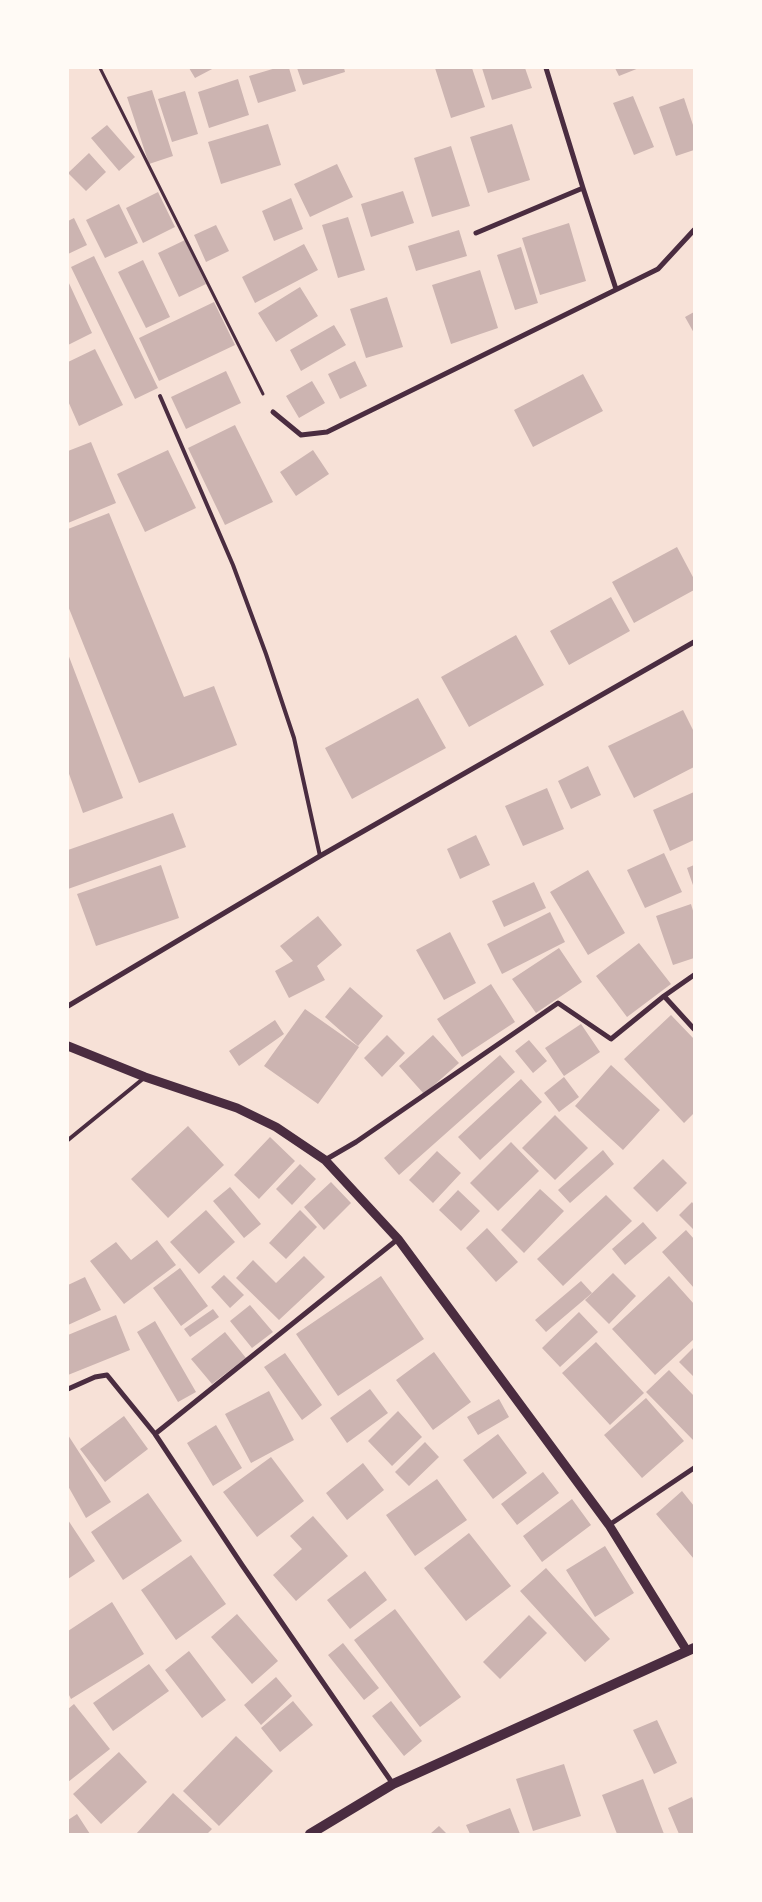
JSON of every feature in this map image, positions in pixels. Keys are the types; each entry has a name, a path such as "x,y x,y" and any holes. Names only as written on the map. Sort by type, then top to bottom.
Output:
{"main road":[{"path":"310,1834 394,1784 691,1650"}],"street":[{"path":"546,68 616,289"},
{"path":"476,233 583,188"},
{"path":"273,412 301,435 326,432 658,269 694,230"},
{"path":"68,1006 320,856 694,642"},
{"path":"325,1160 356,1142 558,1003 610,1039 694,975"},
{"path":"664,996 694,1029"},
{"path":"68,1046 146,1077 237,1108 276,1127 325,1160 398,1239 609,1525 691,1650"},
{"path":"155,1434 398,1239"},
{"path":"68,1389 95,1377 108,1375 155,1434 247,1573 394,1784"},
{"path":"609,1525 694,1468"}],"lane":[{"path":"160,396 233,566 266,654 294,738 320,856"},
{"path":"68,1140 146,1077"}],"path":[{"path":"100,68 273,412"}],"building":[{"path":"189,68 214,68 195,78"},
{"path":"276,68 289,68 296,91 258,103 249,76"},
{"path":"297,68 344,68 345,72 303,85"},
{"path":"435,68 472,68 485,107 451,118"},
{"path":"482,68 525,68 532,88 492,100"},
{"path":"615,68 639,68 619,76"},
{"path":"238,79 249,115 209,128 198,92"},
{"path":"152,90 173,156 149,164 127,97"},
{"path":"185,91 198,134 172,142 158,99"},
{"path":"633,96 654,147 634,155 613,103"},
{"path":"684,98 694,128 694,150 676,156 659,107"},
{"path":"268,124 281,165 221,184 208,142"},
{"path":"512,124 530,180 488,193 470,137"},
{"path":"107,125 135,157 119,171 91,138"},
{"path":"451,146 470,206 432,217 414,158"},
{"path":"89,153 106,172 86,191 68,173"},
{"path":"337,164 353,197 310,217 294,184"},
{"path":"403,191 414,223 371,237 361,204"},
{"path":"158,192 175,227 143,243 126,208"},
{"path":"291,198 303,229 274,241 262,211"},
{"path":"119,204 138,243 105,258 86,220"},
{"path":"348,217 365,270 338,278 322,225"},
{"path":"74,218 87,245 68,254 68,221"},
{"path":"569,223 586,281 540,295 522,238"},
{"path":"216,225 229,251 206,262 194,235"},
{"path":"459,230 467,256 416,271 408,246"},
{"path":"185,240 206,284 179,297 158,253"},
{"path":"304,244 318,270 255,303 242,277"},
{"path":"521,247 538,303 515,310 497,255"},
{"path":"94,256 158,388 135,399 71,267"},
{"path":"143,260 170,317 146,328 118,272"},
{"path":"480,270 498,328 451,344 432,285"},
{"path":"68,281 92,333 68,345"},
{"path":"300,287 318,316 276,342 258,313"},
{"path":"387,297 403,347 366,358 350,309"},
{"path":"214,302 235,345 159,381 139,338"},
{"path":"694,312 694,333 685,317"},
{"path":"334,325 346,345 301,371 290,350"},
{"path":"95,349 123,405 79,426 68,401 68,362"},
{"path":"355,361 367,386 340,399 328,374"},
{"path":"226,371 241,403 186,429 171,397"},
{"path":"583,374 603,411 533,447 514,410"},
{"path":"312,381 325,403 299,418 286,396"},
{"path":"235,425 273,502 225,525 188,448"},
{"path":"91,442 116,503 68,523 68,451"},
{"path":"168,450 196,508 145,532 117,474"},
{"path":"313,450 329,474 296,496 280,472"},
{"path":"109,513 184,697 214,686 237,745 139,783 68,606 68,529"},
{"path":"677,547 694,579 694,590 634,623 612,582"},
{"path":"611,597 630,631 569,665 550,631"},
{"path":"516,635 544,685 469,727 441,677"},
{"path":"68,654 123,798 83,813 68,771"},
{"path":"418,698 446,748 352,799 325,748"},
{"path":"683,710 694,732 694,767 634,798 608,746"},
{"path":"588,766 601,795 571,809 558,781"},
{"path":"547,788 564,829 523,846 505,806"},
{"path":"694,792 694,840 670,851 653,810"},
{"path":"173,813 186,847 68,889 68,850"},
{"path":"476,835 490,865 460,879 447,849"},
{"path":"664,853 682,892 645,908 627,870"},
{"path":"161,865 179,918 96,946 77,894"},
{"path":"694,865 694,888 687,868"},
{"path":"588,870 625,933 588,955 550,892"},
{"path":"534,882 546,908 504,927 492,901"},
{"path":"691,904 694,914 694,958 673,965 656,916"},
{"path":"550,912 565,942 502,974 487,944"},
{"path":"318,916 342,945 317,966 325,980 289,998 275,971 293,961 280,946"},
{"path":"450,932 476,983 444,1000 416,950"},
{"path":"639,943 671,984 627,1017 596,976"},
{"path":"559,948 582,982 536,1013 512,979"},
{"path":"491,984 515,1022 462,1057 437,1019"},
{"path":"350,987 383,1016 358,1046 325,1017"},
{"path":"305,1009 359,1047 318,1104 264,1066"},
{"path":"671,1015 694,1039 694,1113 684,1123 624,1059"},
{"path":"275,1020 284,1034 239,1066 229,1051"},
{"path":"581,1024 600,1052 564,1076 545,1048"},
{"path":"387,1035 405,1053 382,1077 364,1058"},
{"path":"433,1035 459,1063 424,1094 399,1066"},
{"path":"529,1040 547,1061 533,1073 515,1051"},
{"path":"500,1055 515,1072 399,1175 384,1158"},
{"path":"611,1065 660,1110 623,1150 575,1106"},
{"path":"564,1077 579,1097 559,1112 544,1093"},
{"path":"521,1079 542,1102 480,1160 458,1137"},
{"path":"555,1115 588,1148 555,1180 522,1148"},
{"path":"188,1126 224,1165 168,1218 131,1179"},
{"path":"270,1137 295,1161 259,1199 234,1175"},
{"path":"511,1142 539,1171 498,1211 470,1183"},
{"path":"603,1150 614,1164 570,1203 558,1190"},
{"path":"437,1151 461,1173 433,1203 409,1180"},
{"path":"663,1159 687,1183 657,1212 633,1188"},
{"path":"300,1164 316,1179 292,1205 276,1189"},
{"path":"331,1182 351,1203 324,1230 304,1207"},
{"path":"230,1187 261,1224 244,1238 213,1201"},
{"path":"540,1189 564,1211 524,1253 501,1230"},
{"path":"458,1190 480,1211 461,1231 439,1210"},
{"path":"606,1195 632,1221 563,1286 537,1259"},
{"path":"692,1202 694,1205 694,1230 679,1215"},
{"path":"206,1210 235,1242 199,1274 170,1242"},
{"path":"300,1210 317,1227 286,1259 269,1243"},
{"path":"643,1222 657,1238 625,1265 612,1249"},
{"path":"487,1228 518,1262 496,1282 466,1248"},
{"path":"686,1230 694,1239 694,1288 662,1252"},
{"path":"157,1240 176,1265 124,1304 90,1261 116,1242 131,1260"},
{"path":"304,1256 325,1277 279,1320 236,1278 253,1260 276,1283"},
{"path":"180,1268 208,1306 181,1326 153,1288"},
{"path":"613,1273 636,1296 609,1324 585,1300"},
{"path":"224,1275 244,1295 230,1308 211,1287"},
{"path":"381,1276 424,1339 338,1396 296,1334"},
{"path":"669,1276 694,1304 694,1339 655,1375 612,1329"},
{"path":"85,1277 101,1310 68,1325 68,1285"},
{"path":"581,1281 592,1293 546,1332 535,1320"},
{"path":"250,1305 273,1332 252,1348 230,1321"},
{"path":"213,1309 219,1317 190,1337 184,1329"},
{"path":"579,1312 598,1332 560,1367 542,1348"},
{"path":"116,1315 130,1350 68,1375 68,1335"},
{"path":"155,1321 196,1392 178,1402 137,1332"},
{"path":"225,1332 246,1358 212,1384 191,1359"},
{"path":"596,1342 644,1393 610,1425 562,1373"},
{"path":"694,1347 694,1377 679,1362"},
{"path":"434,1352 471,1402 433,1430 396,1380"},
{"path":"285,1353 322,1405 302,1420 264,1367"},
{"path":"669,1370 694,1396 694,1441 646,1392"},
{"path":"370,1389 388,1413 347,1443 330,1418"},
{"path":"269,1391 294,1440 251,1463 225,1414"},
{"path":"646,1398 684,1441 642,1478 604,1435"},
{"path":"499,1399 509,1417 478,1435 467,1417"},
{"path":"398,1411 422,1437 392,1466 368,1441"},
{"path":"124,1416 148,1449 105,1482 80,1449"},
{"path":"216,1425 242,1468 213,1486 187,1443"},
{"path":"498,1434 527,1473 493,1499 463,1460"},
{"path":"68,1435 111,1502 86,1518 68,1486"},
{"path":"425,1442 439,1457 409,1486 395,1472"},
{"path":"271,1457 304,1501 257,1537 223,1492"},
{"path":"363,1463 384,1490 347,1520 326,1493"},
{"path":"543,1472 559,1493 517,1525 501,1504"},
{"path":"437,1479 467,1520 415,1556 386,1515"},
{"path":"682,1491 694,1506 694,1559 656,1514"},
{"path":"148,1493 182,1541 123,1580 91,1532"},
{"path":"572,1499 591,1525 542,1562 523,1536"},
{"path":"313,1516 348,1556 296,1601 273,1575 302,1549 290,1536"},
{"path":"68,1520 95,1561 68,1579"},
{"path":"469,1533 511,1586 466,1621 424,1568"},
{"path":"605,1546 634,1593 595,1617 566,1570"},
{"path":"191,1555 226,1604 176,1640 141,1590"},
{"path":"546,1568 610,1639 585,1662 520,1591"},
{"path":"365,1571 387,1600 350,1629 327,1600"},
{"path":"112,1602 144,1654 71,1699 68,1693 68,1631"},
{"path":"395,1609 461,1697 420,1727 354,1640"},
{"path":"237,1614 278,1661 252,1684 211,1637"},
{"path":"529,1615 547,1633 500,1679 483,1662"},
{"path":"343,1643 379,1688 364,1700 328,1655"},
{"path":"189,1651 226,1700 202,1718 165,1670"},
{"path":"149,1664 169,1691 113,1731 93,1703"},
{"path":"276,1677 292,1696 261,1725 244,1705"},
{"path":"293,1701 313,1725 280,1752 261,1728"},
{"path":"391,1701 422,1741 404,1756 372,1716"},
{"path":"74,1704 110,1749 68,1782 68,1709"},
{"path":"657,1720 677,1763 654,1774 633,1730"},
{"path":"236,1736 273,1771 219,1826 183,1791"},
{"path":"119,1752 147,1782 101,1824 73,1794"},
{"path":"564,1764 581,1816 533,1831 516,1779"},
{"path":"643,1779 664,1834 617,1834 602,1795"},
{"path":"173,1793 212,1829 207,1834 136,1834"},
{"path":"692,1797 694,1803 694,1834 679,1834 668,1808"},
{"path":"510,1808 520,1834 470,1834 466,1825"},
{"path":"77,1814 90,1834 68,1834 68,1820"},
{"path":"439,1826 447,1834 430,1834"}]}
